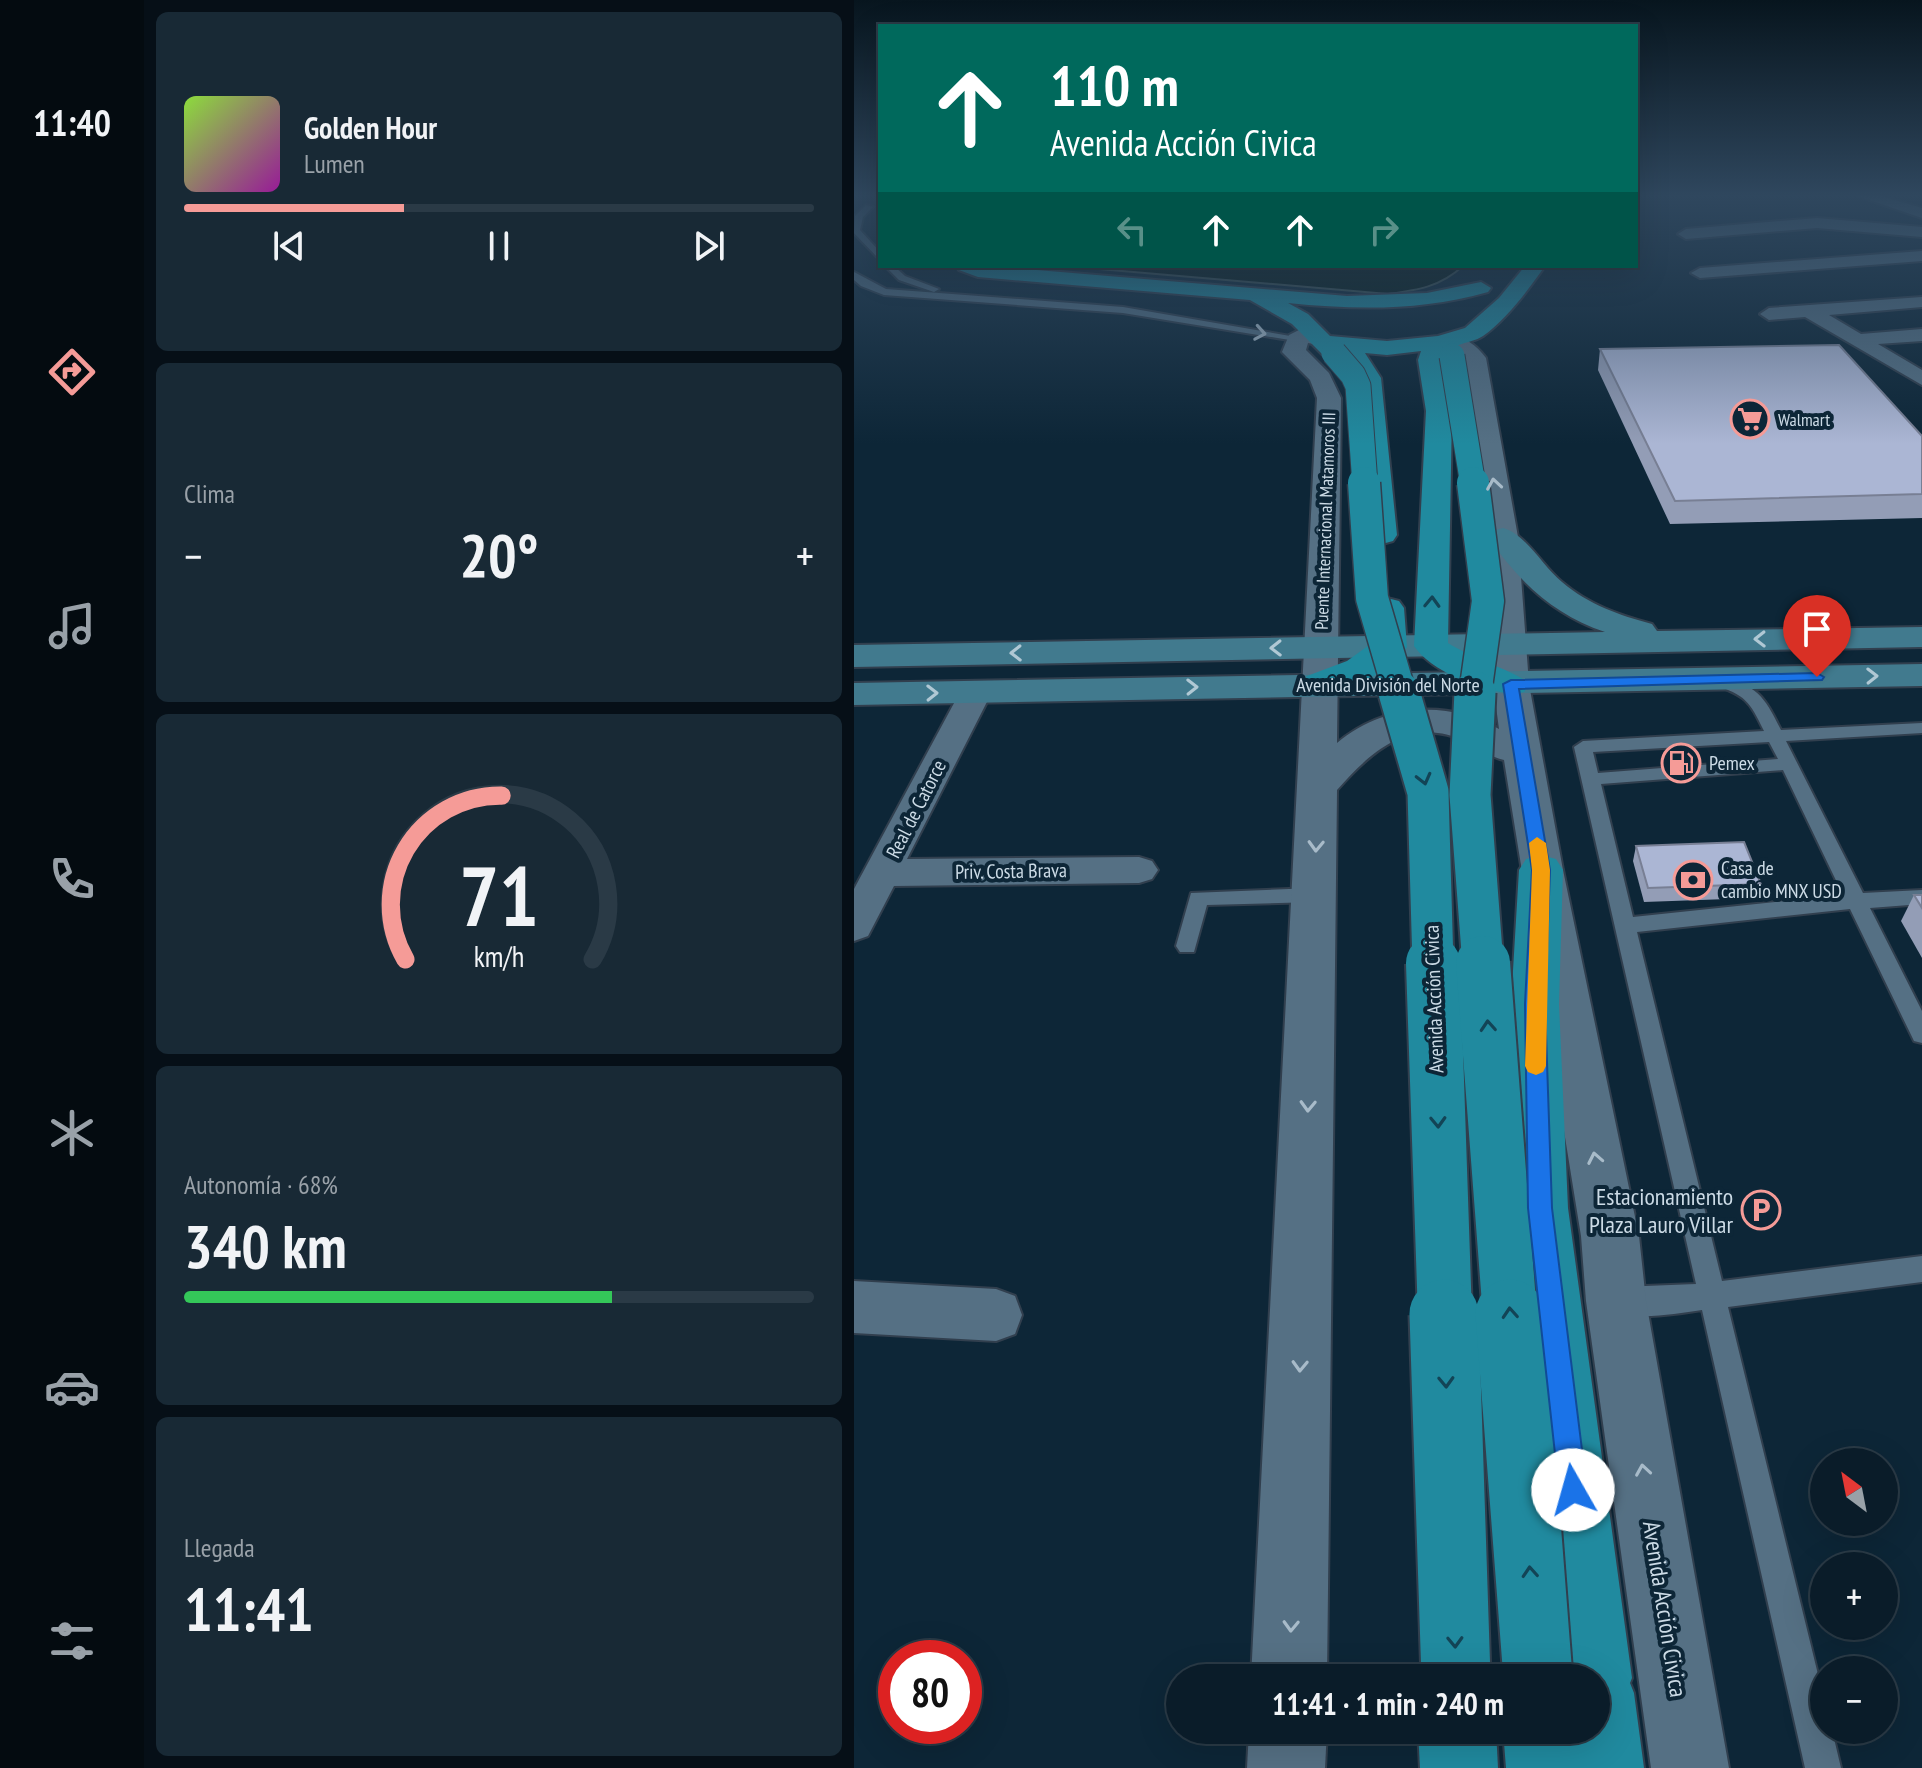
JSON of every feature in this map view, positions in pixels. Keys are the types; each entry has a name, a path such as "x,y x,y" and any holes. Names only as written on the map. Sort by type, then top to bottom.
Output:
{"highway":[{"name":"Puente Internacional Matamoros III","path":"1068,279 1255,294 1300,319 1321,342"},
{"path":"1431,646 1439,411 1430,360 1433,351 1473,333 1506,302 1525,279"},
{"path":"1255,294 1394,304 1453,297 1486,283 1448,343 1482,540 1488,601 1472,713 1470,795 1537,1664"},
{"path":"1321,342 1378,318 1408,321 1448,343"},
{"path":"1321,342 1387,348 1448,343"},
{"path":"1321,342 1361,362 1393,411 1390,647"},
{"name":"Avenida Acción Civica","path":"1321,342 1353,375 1358,386 1372,598 1428,792 1456,1664"},
{"path":"1393,411 1439,411"},
{"path":"1541,870 1535,1004 1540,1208 1592,1664"},
{"path":"1458,1744 1459,1768"},
{"path":"1543,1744 1545,1768"},
{"path":"1602,1744 1605,1768"}],"main road":[{"path":"1503,537 1538,581 1572,607 1618,627 1677,640"},
{"name":"Avenida División del Norte","path":"854,694 976,692 1321,666 1390,647 1431,646 1509,665 1677,640 1922,637"},
{"name":"Avenida División del Norte","path":"854,656 1321,666 1509,665 1716,679 1922,675"}],"street":[{"path":"1769,314 1922,302"},
{"path":"1809,311 1922,379"},
{"path":"1856,340 1922,335"},
{"name":"Puente Internacional Matamoros III","path":"1321,342 1294,352 1315,369 1328,390 1329,398 1321,666"},
{"name":"Avenida Acción Civica","path":"1448,343 1463,346 1474,358 1503,537 1509,665 1541,870 1610,1236 1616,1301 1690,1768"},
{"path":"1289,1664 1321,666"},
{"name":"Real de Catorce","path":"854,926 976,692"},
{"path":"1318,786 1340,759 1362,740 1388,726 1415,720 1447,721 1481,732 1508,749 1527,772"},
{"name":"Priv. Costa Brava","path":"883,873 1139,870"},
{"path":"854,1307 996,1315"},
{"path":"1286,1768 1287,1744"}],"lane":[{"path":"858,279 884,292 1123,310 1321,342"},
{"path":"903,279 957,297"},
{"path":"1790,678 1757,690 1757,699 1922,1034"},
{"path":"1716,679 1745,690 1757,699"},
{"path":"1823,1768 1583,747 1922,728"},
{"path":"1593,781 1790,766"},
{"path":"1187,946 1198,898 1315,895"},
{"path":"1626,925 1922,897"},
{"path":"1616,1301 1670,1301 1922,1269"}],"shaded area":[{"path":"1209,279 1447,279 1428,286 1388,294"}],"building":[{"name":"Walmart","path":"1839,345 1922,436 1922,494 1675,501 1600,349"},
{"name":"Casa de cambio MNX USD","path":"1744,842 1761,884 1648,888 1636,846"},
{"path":"1914,895 1922,895 1922,908"}],"slow traffic":[{"path":"1536,1066 1535,1004 1541,870 1537,843"}],"place":[{"name":"Walmart","path":"1750,419"},
{"name":"Pemex","path":"1681,763"},
{"name":"Casa de cambio MNX USD","path":"1693,880"},
{"name":"Estacionamiento Plaza Lauro Villar","path":"1761,1210"}],"route":[{"path":"1573,1490 1540,1208 1535,1004 1541,870 1511,684 1817,677"}]}
